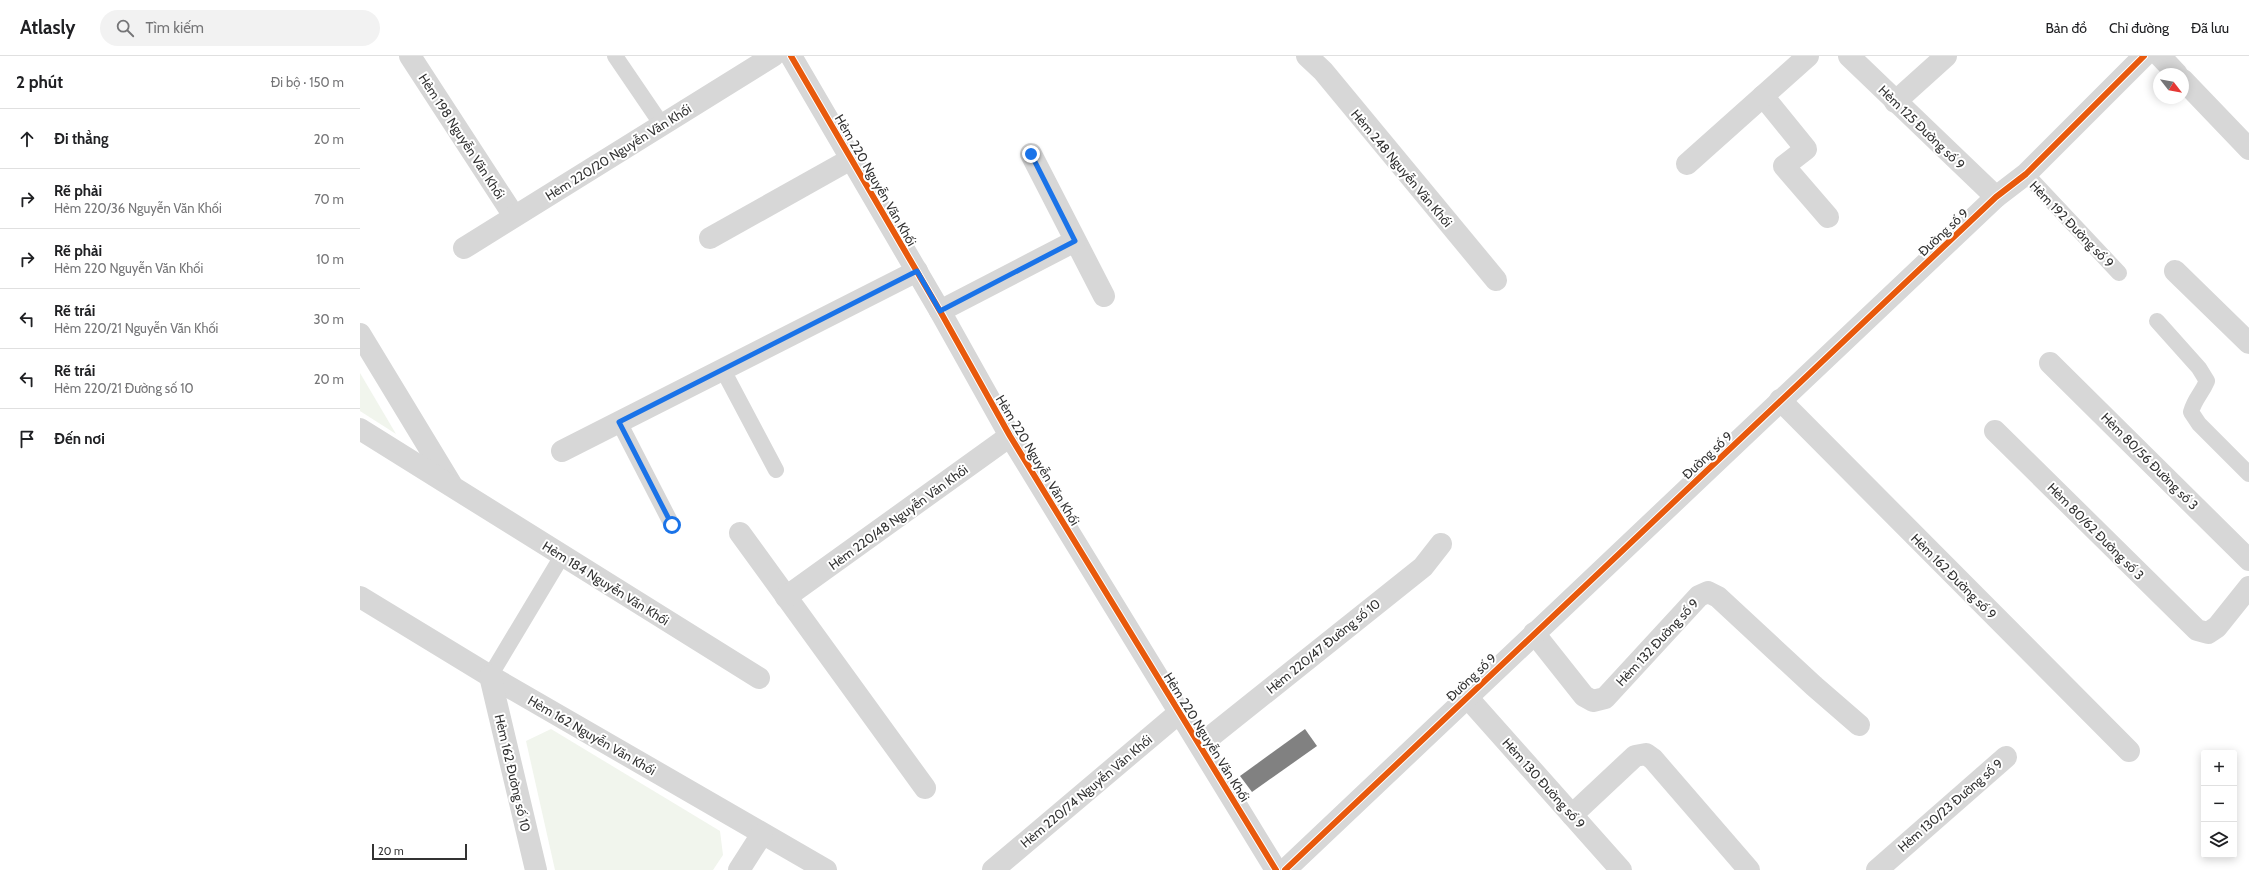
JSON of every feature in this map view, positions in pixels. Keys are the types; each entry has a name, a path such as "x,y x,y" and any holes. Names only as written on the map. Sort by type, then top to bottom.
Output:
{"street":[{"name":"Hẻm 198 Nguyễn Văn Khối","path":"410,56 514,216"},
{"name":"Hẻm 220/20 Nguyễn Văn Khối","path":"464,248 773,56"},
{"name":"Hẻm 220 Nguyễn Văn Khối","path":"791,56 917,271 1010,436 1142,655 1180,712 1276,870"},
{"name":"Hẻm 248 Nguyễn Văn Khối","path":"1308,56 1323,71 1496,280"},
{"path":"1687,164 1808,56"},
{"name":"Hẻm 125 Đường số 9","path":"1849,56 1895,102 1996,197"},
{"path":"1895,102 1946,56"},
{"name":"Đường số 9","path":"1285,870 1996,197 2026,174 2144,56"},
{"path":"2160,56 2171,68"},
{"path":"2189,86 2249,149"},
{"path":"1763,96 1806,149 1784,166 1828,217"},
{"path":"1031,154 1104,296"},
{"path":"710,238 851,159"},
{"path":"940,311 1075,241"},
{"path":"562,451 917,271"},
{"path":"2175,271 2249,343"},
{"name":"Hẻm 184 Nguyễn Văn Khối","path":"360,334 454,488"},
{"name":"Hẻm 80/56 Đường số 3","path":"2050,363 2249,560"},
{"name":"Hẻm 162 Đường số 9","path":"1780,400 2128,751"},
{"name":"Hẻm 184 Nguyễn Văn Khối","path":"360,429 759,678"},
{"name":"Hẻm 80/62 Đường số 3","path":"1995,431 2197,630 2208,633 2217,627 2249,587"},
{"name":"Hẻm 220/48 Nguyễn Văn Khối","path":"786,597 1010,436"},
{"path":"740,534 925,788"},
{"name":"Hẻm 220/47 Đường số 10","path":"1200,745 1423,567 1441,544"},
{"name":"Hẻm 132 Đường số 9","path":"1534,633 1584,696 1593,701 1605,698 1699,596 1708,592 1718,597 1814,686 1859,725"},
{"name":"Hẻm 162 Nguyễn Văn Khối","path":"360,597 490,676 826,870"},
{"name":"Hẻm 162 Đường số 10","path":"490,676 536,870"},
{"name":"Hẻm 130 Đường số 9","path":"1467,697 1621,870"},
{"name":"Hẻm 220/74 Nguyễn Văn Khối","path":"993,870 1180,712"},
{"path":"1572,815 1635,756 1646,754 1654,759 1749,870"},
{"name":"Hẻm 130/23 Đường số 9","path":"1877,870 2006,757"},
{"path":"740,870 762,834"}],"lane":[{"path":"615,56 662,125"},
{"name":"Hẻm 192 Đường số 9","path":"2026,174 2119,273"},
{"path":"2157,321 2199,368 2207,382 2202,392 2194,399 2192,412 2199,424 2249,474"},
{"path":"722,370 776,470"},
{"path":"619,422 672,525"},
{"path":"490,676 562,556"}],"shaded area":[{"path":"360,373 396,434 360,411"},
{"path":"551,729 720,831 723,855 713,870 555,870 526,741"}],"building":[{"path":"1305,729 1317,746 1252,792 1240,776"}],"cycle path":[{"path":"791,56 940,311 1010,436 1276,870"},
{"path":"1285,870 1996,197 2026,174 2144,56"}],"route":[{"path":"672,525 619,422 917,271 940,311 1075,241 1031,154"}]}
